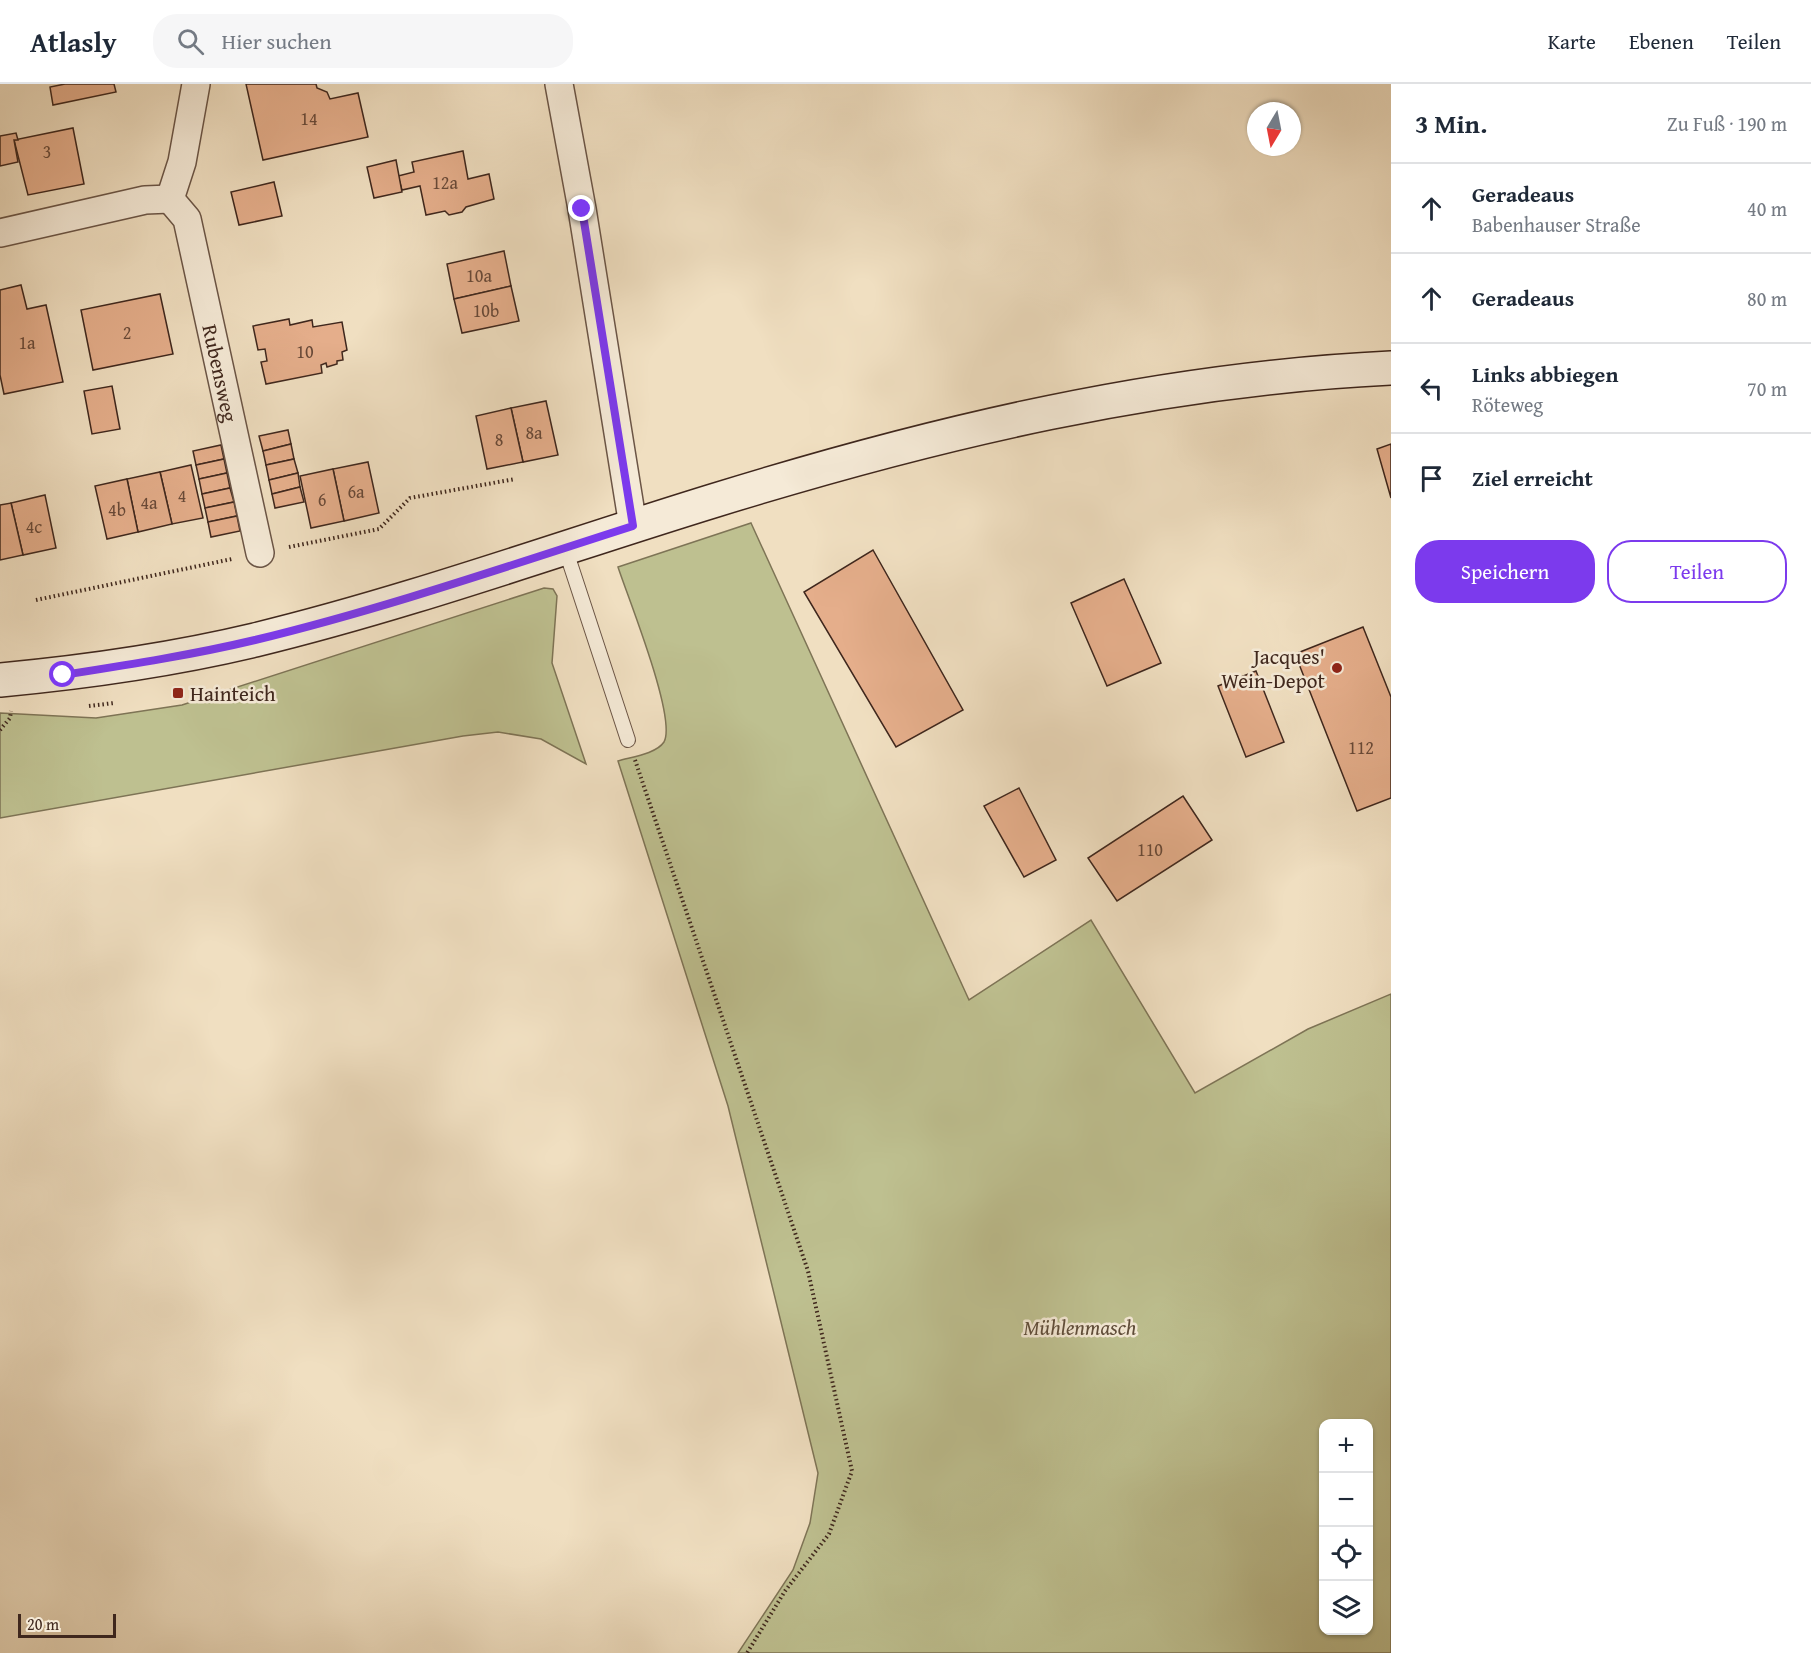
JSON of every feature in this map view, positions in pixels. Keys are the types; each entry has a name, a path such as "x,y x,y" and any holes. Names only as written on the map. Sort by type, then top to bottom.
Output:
{"main road":[{"path":"6,692 63,675 152,661 254,640 427,593 633,526 849,461 1023,416 1123,397 1246,380 1391,368"}],"street":[{"path":"0,233 145,201 170,199 182,162 196,84"},
{"path":"558,84 582,209 633,526"},
{"name":"Rubensweg","path":"170,199 187,219 260,553"}],"lane":[{"path":"565,548 628,740"}],"path":[{"path":"0,730 10,718 6,692"},
{"path":"628,740 742,1083 808,1271 852,1471 829,1534 785,1591 747,1653"}],"green space":[{"name":"Mühlenmasch","path":"751,523 969,1000 1091,920 1195,1093 1308,1029 1391,994 1391,1653 738,1653 793,1570 810,1523 818,1473 728,1106 618,761 643,754 664,742 666,729 664,709 618,567"},
{"path":"544,588 553,589 557,596 552,663 586,764 541,739 498,732 463,736 0,818 0,713 96,718 182,705"}],"building":[{"path":"65,84 114,84 116,92 53,105 50,87"},
{"path":"246,84 316,84 317,88 327,92 330,99 358,93 368,137 263,160"},
{"path":"73,128 84,184 28,195 14,140"},
{"path":"16,133 18,140 14,140 18,162 0,166 0,136"},
{"path":"463,151 468,179 489,174 494,199 466,207 462,212 449,215 445,211 426,215 420,186 402,190 398,176 414,172 412,162"},
{"path":"396,160 402,192 374,198 367,167"},
{"path":"274,182 282,216 239,225 231,192"},
{"path":"504,251 511,286 454,299 447,264"},
{"path":"21,285 27,309 46,305 63,382 4,394 0,375 0,290"},
{"path":"511,286 519,321 462,333 454,299"},
{"path":"160,294 173,354 93,370 81,310"},
{"path":"289,319 290,325 312,320 313,327 342,322 347,350 342,352 343,360 337,361 337,364 327,367 326,363 321,365 322,373 266,384 261,362 267,361 265,349 258,350 253,326"},
{"path":"112,386 120,429 92,434 84,391"},
{"path":"546,401 558,455 523,462 511,408"},
{"path":"511,408 523,462 487,469 476,416"},
{"path":"288,430 291,444 263,451 259,436"},
{"path":"291,444 294,459 266,465 263,451"},
{"path":"1391,444 1391,498 1377,449"},
{"path":"221,445 224,459 196,465 193,451"},
{"path":"224,459 227,473 199,479 196,465"},
{"path":"294,459 298,473 269,480 266,465"},
{"path":"368,462 379,513 344,521 333,469"},
{"path":"191,465 203,518 172,524 160,472"},
{"path":"333,469 344,521 311,528 300,476"},
{"path":"160,472 172,524 138,532 127,479"},
{"path":"227,473 230,488 202,494 199,479"},
{"path":"298,473 300,487 272,494 269,480"},
{"path":"127,479 138,532 107,539 95,486"},
{"path":"300,487 304,502 275,508 272,494"},
{"path":"230,488 234,502 205,508 202,494"},
{"path":"45,495 56,548 23,555 11,503"},
{"path":"234,502 237,516 208,522 205,508"},
{"path":"11,503 23,555 0,560 0,505"},
{"path":"237,516 240,531 211,537 208,522"},
{"path":"873,550 963,710 896,747 804,592"},
{"path":"1124,579 1161,663 1107,686 1071,603"},
{"path":"1363,627 1391,697 1391,798 1357,811 1295,654"},
{"path":"1256,671 1284,742 1246,757 1218,686"},
{"path":"1019,788 1056,860 1024,877 984,806"},
{"path":"1183,796 1212,840 1117,901 1088,858"}],"place":[{"name":"Jacques' Wein-Depot","path":"1337,668"},
{"name":"Hainteich","path":"178,693"}],"route":[{"path":"63,675 152,661 254,640 427,593 633,526 582,209"}]}
